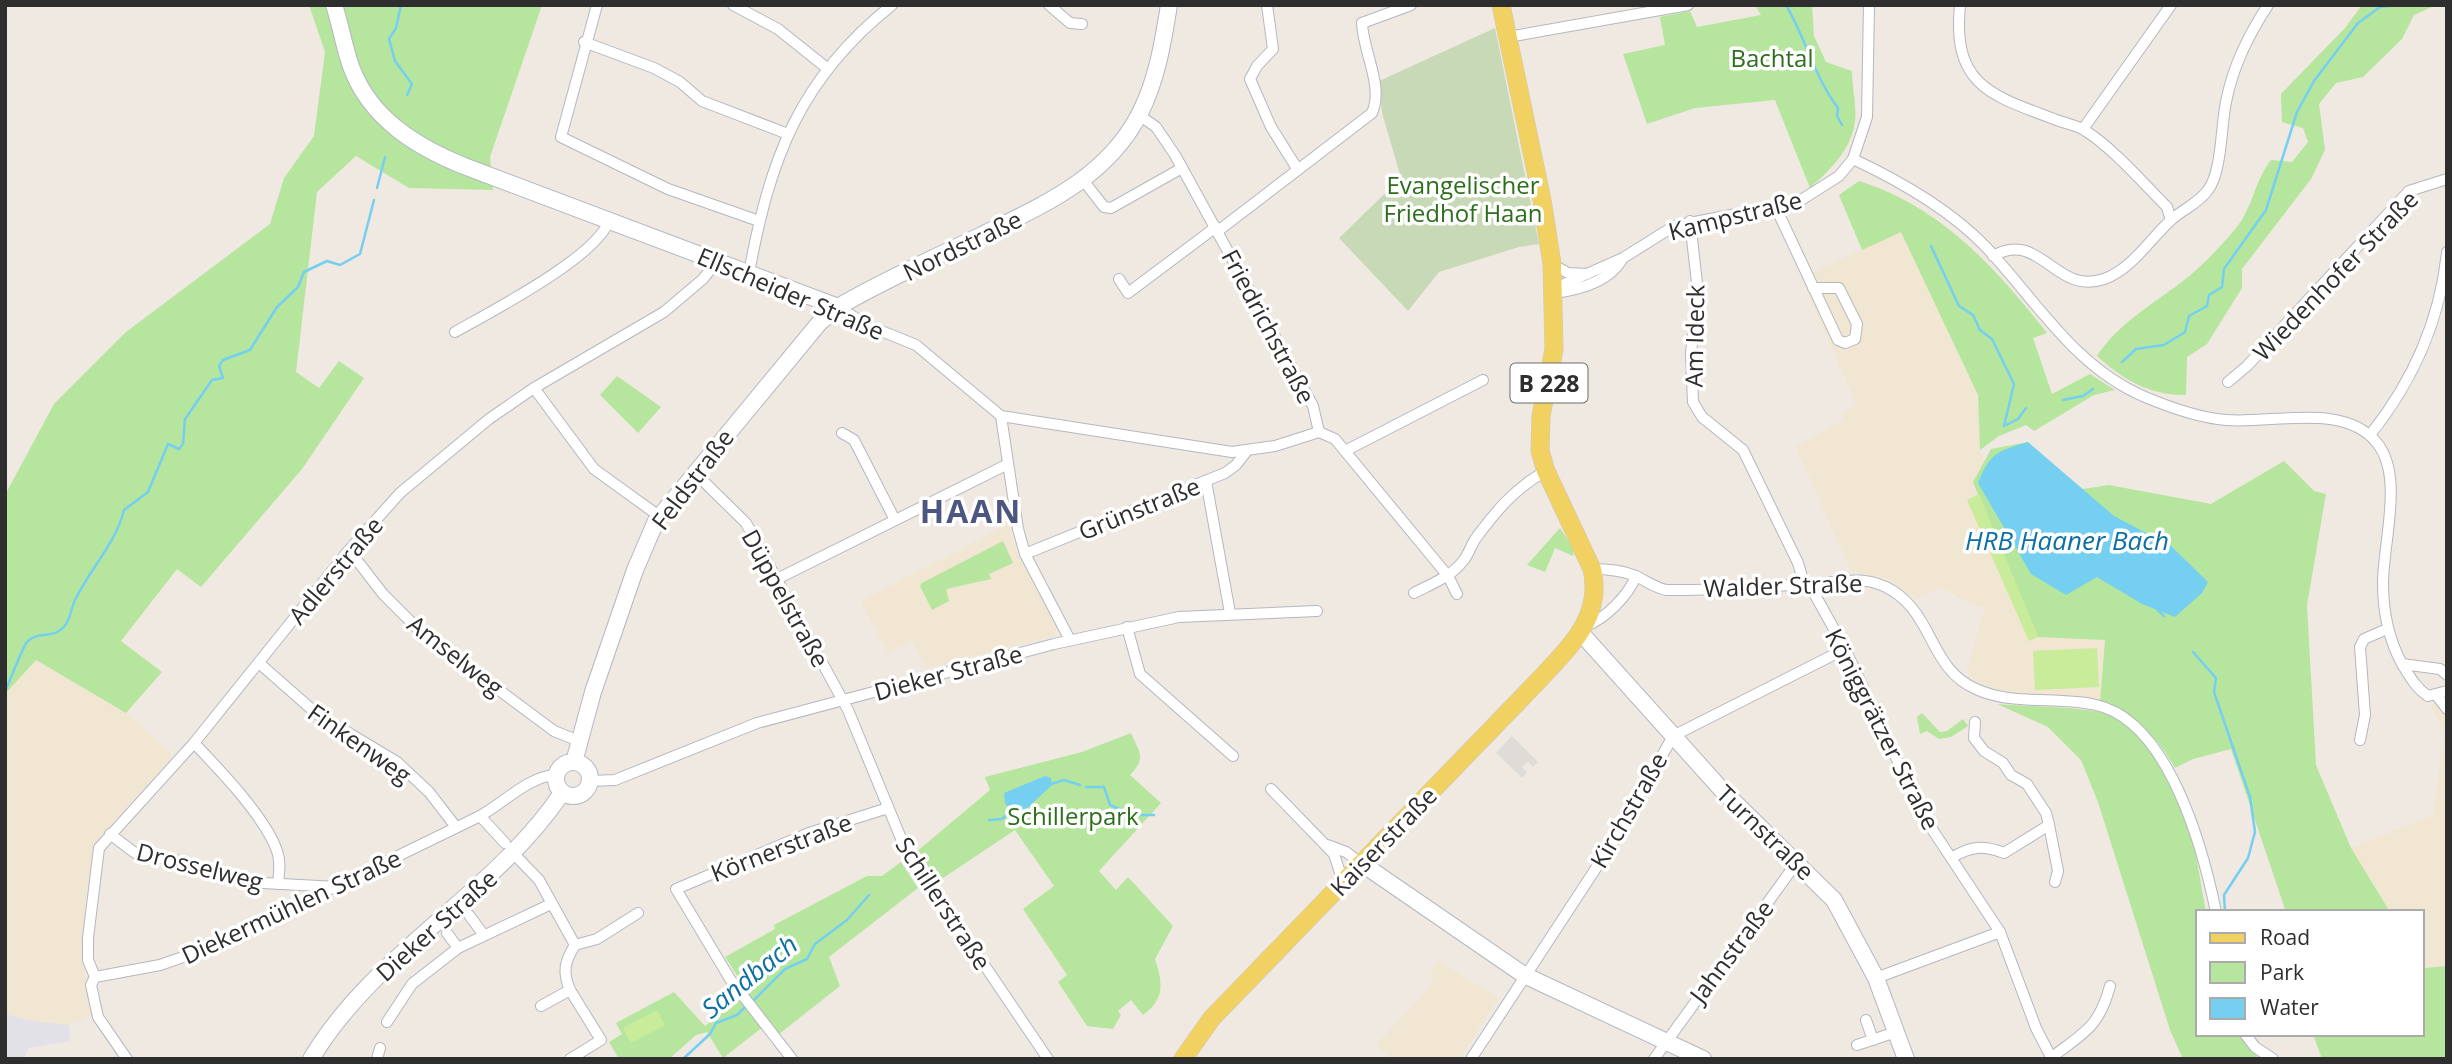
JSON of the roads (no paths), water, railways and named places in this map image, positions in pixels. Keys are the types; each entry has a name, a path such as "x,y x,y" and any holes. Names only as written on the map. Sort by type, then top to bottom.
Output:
{"main road":[{"name":"B 228","path":"1501,5 1547,223 1552,264 1552,366 1539,429 1540,451 1546,471 1592,569 1594,596 1583,630"},
{"name":"Kaiserstraße","path":"1184,1059 1212,1018 1583,630"}],"street":[{"name":"Ellscheider Straße","path":"334,5 348,58 360,85 376,109 401,132 458,164 838,307 869,326 916,345 1001,415"},
{"path":"597,5 584,42 561,137 668,189 759,221"},
{"path":"733,5 778,29 828,69"},
{"path":"749,273 770,176 788,134 828,69 878,9 892,5"},
{"path":"1049,5 1070,23 1082,23"},
{"name":"Nordstraße","path":"838,307 1048,202 1083,180 1114,150 1139,115 1158,66 1169,5"},
{"path":"1267,5 1273,50 1257,66 1250,79 1271,127 1298,170"},
{"path":"1119,279 1128,293 1372,113 1376,104 1362,23 1411,5"},
{"path":"1508,37 1688,5"},
{"name":"Kampstraße","path":"1553,291 1623,258 1660,233 1690,221 1776,208 1813,195 1839,176 1853,159 1867,117 1869,5"},
{"path":"1960,5 1958,36 1961,51 1977,82 1999,99 2083,130 2167,206 2171,220"},
{"path":"2083,130 2171,5"},
{"path":"1993,256 2008,248 2026,250 2068,278 2080,282 2102,280 2120,271 2171,220 2190,208 2210,189 2235,66 2268,5"},
{"path":"584,42 654,68 680,82 702,100 788,134"},
{"name":"Friedrichstraße","path":"1139,115 1156,127 1217,229 1313,406 1319,432 1335,439 1448,576 1457,594"},
{"path":"1853,159 1894,178 1929,201 1993,256 2053,327 2086,361 2116,383 2144,397 2223,420 2272,421 2326,417 2343,420 2370,435 2383,454 2390,478 2383,580 2387,629 2402,664 2420,690 2428,696 2442,693 2447,709"},
{"path":"1083,180 1104,207 1111,208 1182,168"},
{"name":"Wiedenhofer Straße","path":"2228,382 2247,366 2409,191 2447,178"},
{"path":"1776,208 1813,288 1838,340 1845,343 1855,339 1857,324 1839,288 1813,288"},
{"path":"456,332 573,260 593,244 610,221"},
{"name":"Am Ideck","path":"1690,221 1698,292 1691,353 1692,391 1697,412 1733,441 1751,465 1806,584"},
{"path":"2370,435 2421,356 2435,320 2447,251"},
{"name":"Kampstraße","path":"1553,291 1570,291 1605,277 1623,258"},
{"name":"Adlerstraße","path":"127,1059 99,1017 91,985 95,977 88,955 91,896 98,851 110,834 194,743 349,551 400,494 434,463 534,388 664,312 703,279 717,261"},
{"path":"1552,264 1568,272 1587,274"},
{"name":"Feldstraße","path":"573,762 635,570 659,516 820,322 838,307"},
{"path":"1345,451 1483,380"},
{"path":"534,388 594,469 659,516"},
{"path":"1070,640 1025,554 1001,415 1232,452 1246,452 1319,432"},
{"path":"842,433 854,440 895,520"},
{"name":"Grünstraße","path":"1025,554 1206,481 1236,465 1246,452"},
{"path":"777,579 1008,464"},
{"path":"1414,593 1448,576 1464,561 1475,540 1508,498 1524,484 1546,471"},
{"name":"Düppelstraße","path":"694,472 746,523 842,700"},
{"path":"1206,481 1230,613"},
{"name":"Amselweg","path":"349,551 383,594 420,631 554,731 579,741"},
{"name":"Walder Straße","path":"1592,569 1613,569 1636,576 1663,590 1806,584 1855,579 1878,583 1893,591 1914,609 1951,674 1991,695 2097,705 2117,713 2144,736 2160,757 2193,827 2208,872 2216,910"},
{"name":"Kaiserstraße","path":"1583,630 1600,620 1632,586 1636,576"},
{"name":"Königgrätzer Straße","path":"1806,584 1845,649 1911,792 2000,932 2036,1028 2052,1058"},
{"name":"Dieker Straße","path":"590,781 615,780 757,723 1070,640 1179,617 1317,611"},
{"path":"1127,627 1140,674 1233,756"},
{"path":"2360,740 2365,715 2360,647 2372,634 2387,629"},
{"name":"Turnstraße","path":"1583,630 1721,789 1834,900 1876,978 1906,1059"},
{"name":"Kirchstraße","path":"1471,1059 1621,830 1673,736 1845,649"},
{"name":"Finkenweg","path":"259,663 317,714 397,762 429,792 456,828"},
{"path":"2402,664 2440,669 2447,675"},
{"name":"Schillerstraße","path":"842,700 905,848 1048,1059"},
{"path":"1975,722 1973,732 1979,744 2003,763 2011,775 2027,784 2046,813 2058,871 2054,882"},
{"path":"194,743 228,779 272,841 279,859 278,884"},
{"path":"573,762 584,766 590,781 583,793 562,793 556,775 563,765 573,762"},
{"name":"Diekermühlen Straße","path":"95,977 160,965 209,948 480,816 503,803 532,779 556,775"},
{"path":"1271,789 1337,859 1343,882"},
{"name":"Dieker Straße","path":"311,1059 350,1004 562,793"},
{"name":"Körnerstraße","path":"792,1059 741,993 676,888 809,833 888,808"},
{"path":"480,816 539,880 575,945"},
{"path":"1951,858 1968,848 1987,847 2004,853 2049,825"},
{"name":"Drosselweg","path":"110,834 135,853 180,862 247,882 337,887"},
{"path":"1326,845 1346,852 1524,975 1703,1059"},
{"name":"Jahnstraße","path":"1654,1059 1797,862"},
{"path":"387,1022 412,984 458,948 551,904"},
{"path":"570,1059 601,1040 570,990 564,976 565,960 575,945 597,939 638,913"},
{"path":"469,915 484,934"},
{"path":"1876,978 2000,932"},
{"path":"447,933 458,948"},
{"path":"2052,1058 2084,1033 2103,1012 2110,986"},
{"path":"541,1006 570,990"},
{"path":"1866,1020 1873,1040"},
{"path":"1857,1045 1896,1032"},
{"path":"2247,1036 2255,1047 2273,1059"}],"water":[{"name":"HRB Haaner Bach","path":"2028,442 2114,516 2171,546 2208,582 2202,593 2175,617 2142,604 2097,577 2066,595 2031,574 1978,483 1991,459 2009,448"},
{"path":"1045,776 1051,778 1052,785 1022,813 1015,815 1005,803 1004,793"}],"waterway":[{"path":"401,5 396,28 389,39 395,61 412,84 407,95"},
{"path":"1786,5 1823,83 1838,108 1837,116 1842,125"},
{"path":"2122,362 2136,349 2164,345 2185,332 2189,316 2207,306 2209,295 2222,287 2224,269 2266,210 2297,112 2314,81 2358,23 2380,7 2399,5"},
{"path":"377,188 385,157"},
{"path":"5,691 27,642 34,637 57,632 65,626 75,600 115,534 124,510 148,492 168,444 179,449 183,444 185,419 212,380 223,378 219,366 223,360 250,350 277,307 298,287 304,272 327,261 340,265 360,254 374,200"},
{"path":"1931,246 1959,306 1973,315 1980,330 1992,339 2014,384 2004,426"},
{"path":"2063,400 2083,396 2093,389"},
{"path":"2006,425 2018,419 2026,408"},
{"path":"2157,609 2164,616"},
{"path":"2193,652 2216,678 2214,692 2250,797 2255,832 2248,858 2224,895 2225,910"},
{"name":"Sandbach","path":"1051,784 1064,780 1080,785"},
{"name":"Sandbach","path":"1086,787 1104,787 1110,805 1129,813"},
{"name":"Sandbach","path":"989,820 1002,819 1013,809"},
{"name":"Sandbach","path":"1139,815 1154,815"},
{"name":"Sandbach","path":"751,1003 785,969 807,959 815,944 847,920 869,895"},
{"name":"Sandbach","path":"683,1059 710,1034 716,1023 737,1015 745,1007"}],"district":[{"name":"HAAN","path":"971,510"}],"park label":[{"name":"Bachtal","path":"1772,57"},
{"name":"Evangelischer Friedhof Haan","path":"1463,198"},
{"name":"Schillerpark","path":"1073,815"}]}
